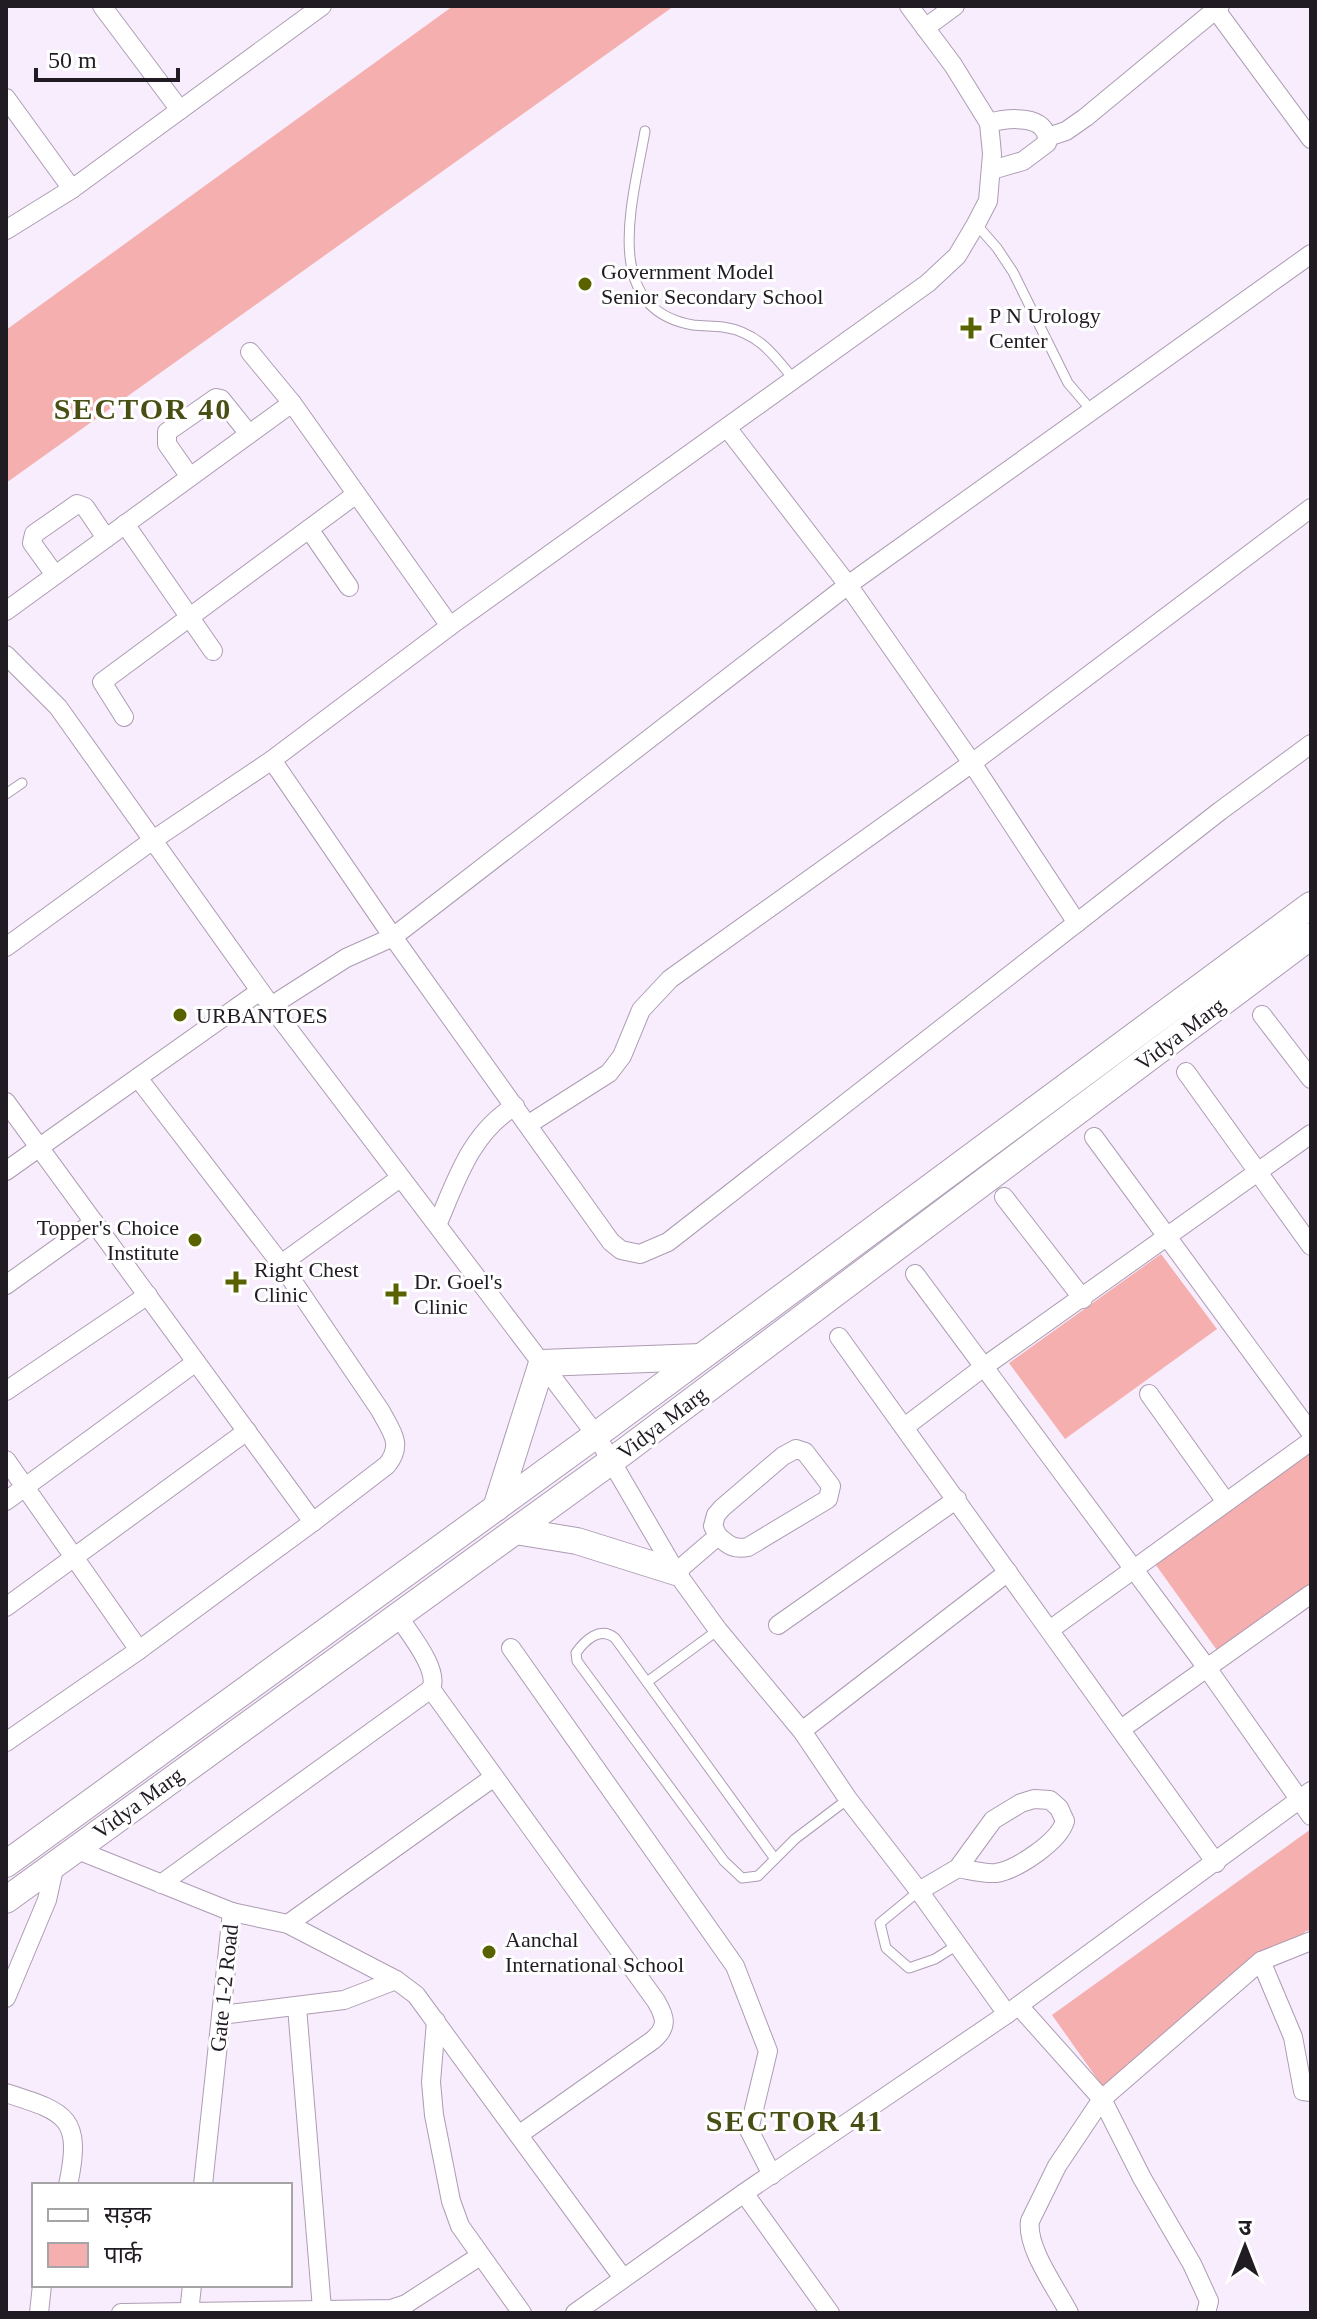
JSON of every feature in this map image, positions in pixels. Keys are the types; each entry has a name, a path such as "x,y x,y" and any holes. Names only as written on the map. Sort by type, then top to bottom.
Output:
{"main road":[{"name":"Vidya Marg","path":"6,1864 596,1435 1311,905"},
{"name":"Vidya Marg","path":"6,1900 613,1460 1311,936"},
{"path":"496,1508 542,1363 701,1357"},
{"path":"515,1531 577,1541 676,1572"}],"street":[{"path":"102,6 180,110"},
{"path":"6,230 72,189 322,6"},
{"path":"6,947 153,840 272,760 450,626 795,381 928,283 957,256 988,201 992,170 989,123 953,65 909,6"},
{"path":"925,28 955,6"},
{"path":"1048,137 1066,131 1086,117 1217,7 1310,136"},
{"path":"6,98 72,189"},
{"path":"989,123 1009,117 1020,118 1043,130 1048,137 1047,143 1023,161 992,170"},
{"path":"6,1171 138,1078 266,998 393,937 848,585 1311,254"},
{"path":"250,352 292,403 450,626"},
{"path":"190,477 167,444 167,432 216,398 221,399 249,434"},
{"path":"6,611 292,403"},
{"path":"728,429 848,585 972,763 1077,923"},
{"path":"124,717 102,682 355,495"},
{"path":"55,575 32,543 34,534 77,504 85,507 106,538"},
{"path":"529,1124 609,1073 622,1056 641,1010 670,979 972,763 1311,508"},
{"path":"125,524 213,651"},
{"path":"309,529 349,587"},
{"path":"6,655 58,707 266,998 596,1435 676,1572 718,1630 802,1731 848,1799 957,1945 1013,2010 1102,2099 1142,2178 1192,2264 1209,2301 1206,2313"},
{"path":"272,760 393,937 611,1242 629,1254 648,1251 668,1242 1311,744"},
{"path":"1262,1015 1311,1079"},
{"path":"1186,1072 1311,1246"},
{"path":"6,1742 139,1650 313,1522 387,1465 395,1455 396,1445 380,1410 281,1264 138,1078"},
{"path":"6,1102 313,1522"},
{"path":"438,1223 470,1150 500,1115 515,1106"},
{"path":"906,1426 985,1366 1311,1134"},
{"path":"1094,1137 1311,1433"},
{"path":"281,1264 400,1178"},
{"path":"1004,1197 1083,1299"},
{"path":"6,1285 94,1222"},
{"path":"915,1274 1305,1795 1311,1816"},
{"path":"6,1391 148,1295"},
{"path":"839,1337 906,1426 1216,1863"},
{"path":"6,1501 196,1362"},
{"path":"1149,1394 1226,1502"},
{"path":"6,1607 247,1431"},
{"path":"1051,1629 1311,1441"},
{"path":"796,1449 805,1452 831,1486 828,1499 748,1547 730,1547 718,1536 713,1526 722,1508 783,1456 796,1449"},
{"path":"6,1460 139,1650"},
{"path":"778,1625 957,1499"},
{"path":"676,1572 718,1536"},
{"path":"802,1731 1008,1572"},
{"path":"1121,1729 1305,1598 1311,1618"},
{"path":"161,1884 431,1689 433,1671 398,1616"},
{"path":"511,1648 735,1966 768,2051 749,2130 772,2175"},
{"path":"431,1689 665,2017 663,2029 653,2040 520,2134"},
{"path":"288,1924 494,1777"},
{"path":"575,2313 744,2193 1013,2010 1305,1795"},
{"path":"919,1891 958,1868 983,1832 1004,1811 1034,1799 1050,1800 1059,1808 1065,1821 1060,1833 1011,1870 992,1873 958,1868"},
{"path":"6,1998 65,1856"},
{"name":"Gate 1-2 Road","path":"65,1856 161,1884 232,1912 203,2183"},
{"path":"232,1912 288,1924 396,1980 416,1995 623,2278"},
{"path":"1069,2313 1029,2230 1030,2221 1057,2166 1102,2099 1261,1961 1311,1941"},
{"path":"1261,1961 1293,2037 1303,2091 1311,2092"},
{"path":"221,2015 344,2000 396,1980"},
{"path":"297,2007 322,2309"},
{"path":"436,2021 431,2082 434,2115 451,2201 460,2226 522,2313"},
{"path":"6,2093 37,2102 57,2112 68,2122 73,2144 68,2183"},
{"path":"744,2193 830,2313"},
{"path":"121,2313 391,2309 406,2304 480,2256"},
{"path":"39,2313 42,2287"},
{"path":"189,2312 192,2287"}],"lane":[{"path":"645,131 631,216 629,258 634,283 655,310 672,320 749,334 771,349 795,381"},
{"path":"976,224 1013,272 1068,383 1092,411"},
{"path":"6,794 22,783"},
{"path":"647,1682 718,1630"},
{"path":"775,1859 610,1634 593,1635 583,1642 576,1653 577,1661 734,1872 742,1878 758,1876 775,1859 795,1839 848,1799"},
{"path":"919,1891 880,1923 886,1948 909,1968 935,1959 957,1945"}],"green space":[{"path":"453,6 674,6 6,483 6,330"},
{"path":"1161,1254 1217,1329 1065,1439 1009,1363"},
{"path":"1307,1452 1311,1457 1311,1587 1219,1653 1153,1561"},
{"path":"1311,1829 1311,1930 1306,1931 1113,2101 1052,2015"}],"place":[{"name":"Government Model Senior Secondary School","path":"585,284"},
{"name":"P N Urology Center","path":"971,328"},
{"name":"URBANTOES","path":"180,1015"},
{"name":"Topper's Choice Institute","path":"195,1240"},
{"name":"Right Chest Clinic","path":"236,1282"},
{"name":"Dr. Goel's Clinic","path":"396,1294"},
{"name":"Aanchal International School","path":"489,1952"}],"district":[{"name":"SECTOR 40","path":"143,408"},
{"name":"SECTOR 41","path":"795,2120"}]}
